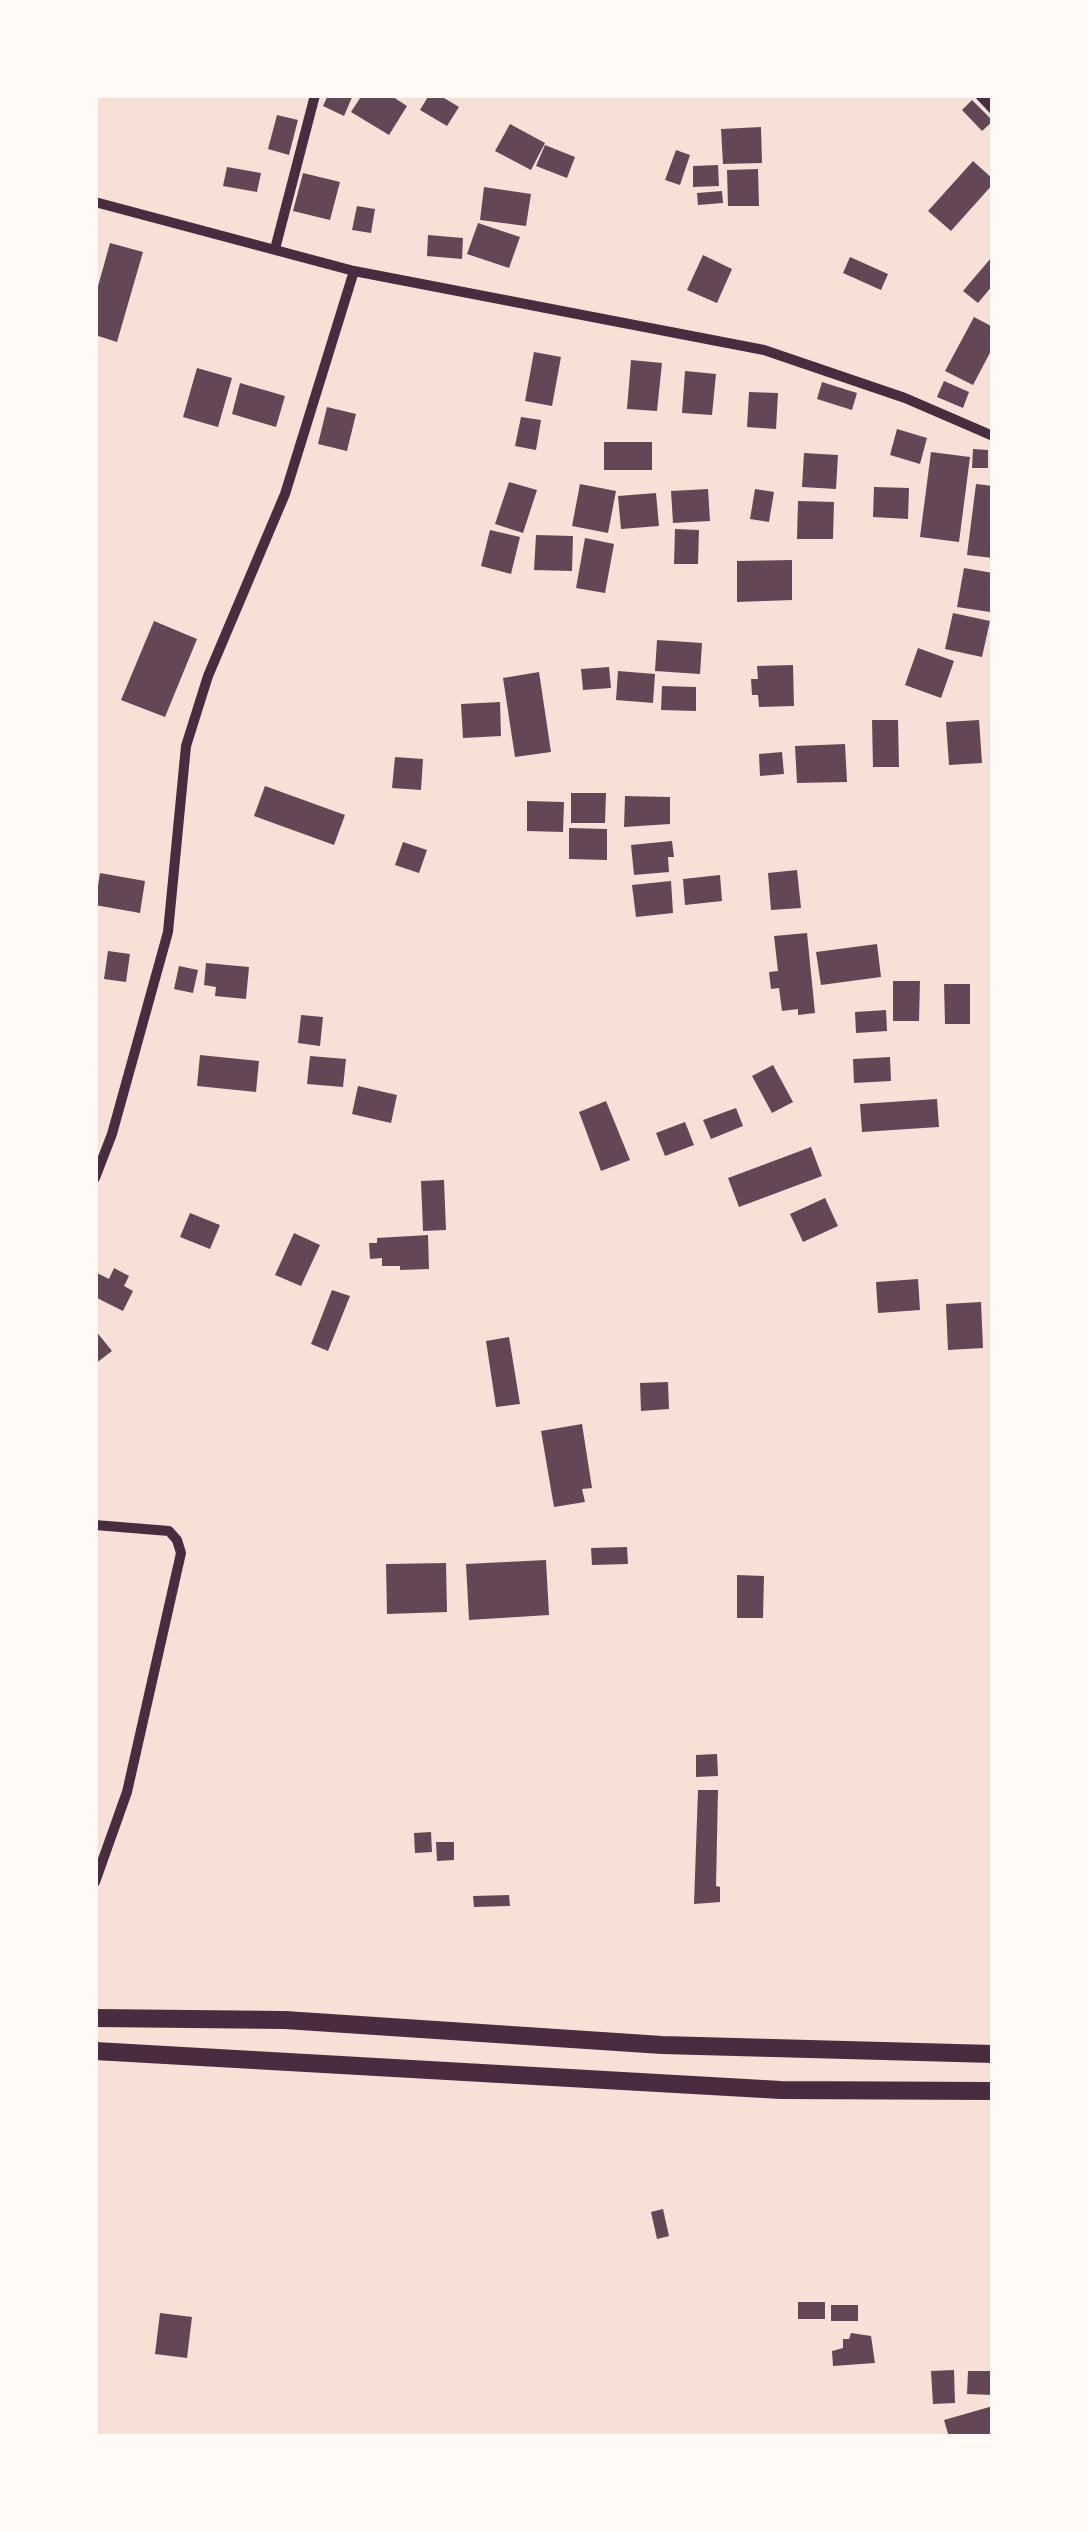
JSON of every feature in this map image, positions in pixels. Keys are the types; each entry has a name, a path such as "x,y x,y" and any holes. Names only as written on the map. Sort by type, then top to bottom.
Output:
{"main road":[{"path":"95,2018 285,2020 662,2044 993,2054"},
{"path":"95,2050 780,2090 993,2091"}],"street":[{"path":"274,249 315,95"},
{"path":"980,95 993,110"},
{"path":"95,202 354,272 764,350 905,398 993,436"},
{"path":"95,1178 112,1134 168,932 186,746 208,676 285,494 354,272"},
{"path":"95,1525 168,1530 181,1553 127,1792 95,1882"}],"building":[{"path":"328,95 353,95 344,116 323,106"},
{"path":"362,95 390,95 407,106 389,135 351,112"},
{"path":"429,95 439,95 459,107 447,126 420,110"},
{"path":"972,100 993,121 982,131 962,110"},
{"path":"277,115 298,120 289,155 268,149"},
{"path":"510,124 545,143 531,170 495,151"},
{"path":"761,127 762,163 723,164 721,129"},
{"path":"545,145 575,157 567,178 536,166"},
{"path":"676,150 690,155 680,185 665,180"},
{"path":"973,161 993,179 993,184 951,231 928,211"},
{"path":"718,165 719,186 693,187 693,166"},
{"path":"227,167 261,173 257,192 223,186"},
{"path":"758,169 759,206 728,206 727,170"},
{"path":"303,173 340,182 330,220 293,211"},
{"path":"484,187 531,194 526,226 480,220"},
{"path":"722,191 723,203 698,205 697,193"},
{"path":"357,206 375,209 371,233 352,230"},
{"path":"478,223 520,237 509,268 467,254"},
{"path":"428,235 463,238 462,259 427,256"},
{"path":"110,243 143,252 117,342 95,335 95,297"},
{"path":"703,255 732,269 717,303 687,290"},
{"path":"850,257 888,274 881,290 843,273"},
{"path":"991,258 993,285 978,303 963,291"},
{"path":"974,317 993,327 993,347 973,385 945,371"},
{"path":"534,352 561,357 552,406 525,401"},
{"path":"631,360 662,363 657,411 627,409"},
{"path":"197,368 232,378 218,427 183,417"},
{"path":"685,371 716,374 712,415 682,413"},
{"path":"944,381 969,392 963,408 937,397"},
{"path":"822,382 857,393 852,410 817,399"},
{"path":"240,383 285,396 276,427 232,414"},
{"path":"749,392 778,393 776,429 747,427"},
{"path":"327,407 356,414 347,451 318,444"},
{"path":"521,417 541,420 536,450 515,446"},
{"path":"897,429 927,438 920,464 890,455"},
{"path":"604,442 652,442 652,470 604,470"},
{"path":"973,449 988,450 988,468 972,468"},
{"path":"931,452 970,457 959,542 920,537"},
{"path":"804,453 838,455 836,489 802,487"},
{"path":"509,482 537,490 523,533 495,524"},
{"path":"580,484 616,491 608,533 572,526"},
{"path":"976,484 993,486 993,558 967,555"},
{"path":"874,487 909,488 908,519 873,517"},
{"path":"708,489 710,521 673,523 671,491"},
{"path":"755,489 774,492 769,522 750,519"},
{"path":"656,493 659,526 621,529 618,496"},
{"path":"798,501 834,502 833,539 797,539"},
{"path":"675,529 699,530 698,564 674,564"},
{"path":"490,530 520,537 511,574 481,566"},
{"path":"536,535 573,536 572,571 534,570"},
{"path":"585,538 614,544 605,593 576,588"},
{"path":"792,560 792,600 737,602 737,561"},
{"path":"964,568 993,573 990,612 957,607"},
{"path":"953,613 990,621 982,657 945,649"},
{"path":"154,621 197,639 165,717 121,700"},
{"path":"657,640 702,643 700,674 655,671"},
{"path":"918,648 954,661 941,698 905,685"},
{"path":"793,665 794,706 759,707 758,695 752,695 751,679 758,679 757,666"},
{"path":"609,667 611,688 583,690 581,669"},
{"path":"618,671 655,674 653,703 616,700"},
{"path":"539,672 551,752 515,757 503,678"},
{"path":"662,686 696,687 696,711 661,710"},
{"path":"500,702 501,736 463,738 461,704"},
{"path":"872,720 898,720 899,767 873,767"},
{"path":"979,720 982,763 949,765 946,722"},
{"path":"845,744 847,782 797,783 795,746"},
{"path":"782,752 784,774 760,776 759,754"},
{"path":"395,757 423,759 421,790 392,788"},
{"path":"265,786 345,815 334,845 254,816"},
{"path":"571,793 606,793 605,823 571,823"},
{"path":"625,796 670,797 670,824 624,827"},
{"path":"527,801 564,802 563,832 527,831"},
{"path":"569,828 607,829 607,860 569,859"},
{"path":"672,841 674,857 668,857 669,872 634,875 631,845"},
{"path":"403,842 427,850 419,873 395,865"},
{"path":"797,870 801,908 771,910 768,873"},
{"path":"100,873 145,881 140,913 95,905"},
{"path":"720,875 722,901 685,905 683,879"},
{"path":"671,881 673,913 636,917 632,885"},
{"path":"807,933 815,1013 798,1015 798,1009 782,1011 779,988 771,989 769,972 778,971 774,936"},
{"path":"877,944 881,977 821,985 816,952"},
{"path":"108,951 130,954 126,982 104,979"},
{"path":"206,963 249,967 246,999 215,996 216,987 204,985"},
{"path":"179,966 198,970 193,993 174,989"},
{"path":"893,981 920,981 919,1021 893,1021"},
{"path":"944,984 970,984 970,1024 945,1024"},
{"path":"886,1010 887,1031 856,1033 855,1012"},
{"path":"301,1015 323,1017 320,1046 298,1043"},
{"path":"200,1055 259,1061 256,1092 197,1086"},
{"path":"310,1056 346,1059 343,1087 307,1084"},
{"path":"890,1057 891,1081 854,1083 853,1059"},
{"path":"773,1065 793,1102 772,1113 752,1076"},
{"path":"358,1086 397,1095 391,1123 352,1114"},
{"path":"937,1099 939,1127 862,1132 860,1104"},
{"path":"606,1101 630,1160 601,1171 579,1112"},
{"path":"736,1108 743,1126 711,1139 703,1120"},
{"path":"685,1122 694,1145 665,1156 656,1133"},
{"path":"811,1147 822,1176 739,1207 728,1178"},
{"path":"444,1180 446,1230 423,1231 421,1181"},
{"path":"825,1198 838,1226 803,1242 790,1214"},
{"path":"190,1213 220,1225 210,1249 180,1237"},
{"path":"294,1233 320,1245 301,1286 275,1275"},
{"path":"428,1235 429,1269 400,1270 400,1266 382,1266 382,1258 370,1259 369,1243 377,1243 377,1238"},
{"path":"114,1268 129,1276 124,1286 133,1291 123,1311 95,1297 95,1272 109,1279"},
{"path":"918,1279 920,1310 878,1313 876,1282"},
{"path":"332,1290 350,1296 328,1351 311,1344"},
{"path":"981,1302 983,1348 948,1350 946,1304"},
{"path":"95,1330 112,1351 95,1364"},
{"path":"509,1337 520,1404 496,1407 486,1341"},
{"path":"668,1382 669,1409 641,1411 640,1383"},
{"path":"582,1424 592,1488 582,1489 585,1502 554,1507 541,1431"},
{"path":"627,1547 628,1564 592,1565 591,1548"},
{"path":"546,1560 549,1615 469,1620 466,1564"},
{"path":"446,1563 447,1612 387,1614 386,1564"},
{"path":"737,1575 764,1576 763,1618 737,1618"},
{"path":"717,1754 718,1776 696,1777 696,1755"},
{"path":"698,1790 718,1790 716,1886 720,1887 720,1902 694,1904"},
{"path":"431,1832 432,1852 415,1853 414,1833"},
{"path":"436,1842 454,1842 454,1860 437,1861"},
{"path":"509,1895 510,1906 474,1907 473,1896"},
{"path":"663,2209 669,2236 657,2239 651,2212"},
{"path":"798,2302 825,2302 825,2319 798,2319"},
{"path":"831,2305 858,2305 858,2321 831,2321"},
{"path":"160,2313 192,2317 187,2358 155,2354"},
{"path":"851,2333 871,2336 875,2363 833,2366 832,2351 843,2348 843,2339 849,2339"},
{"path":"954,2370 955,2403 933,2404 931,2371"},
{"path":"968,2371 993,2371 993,2395 967,2394"},
{"path":"993,2406 993,2437 949,2437 944,2420"}]}
